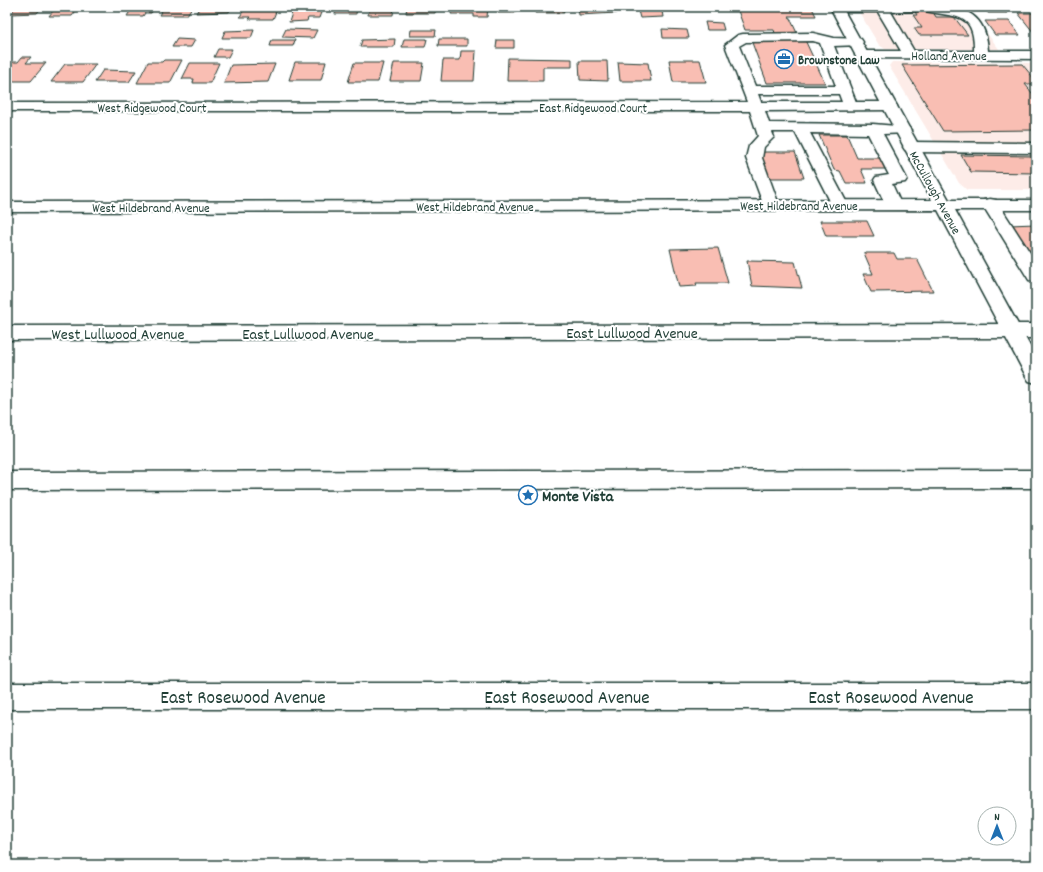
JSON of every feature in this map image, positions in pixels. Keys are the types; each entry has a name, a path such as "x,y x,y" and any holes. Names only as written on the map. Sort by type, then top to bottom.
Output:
{"street":[{"path":"836,8 913,8"},
{"name":"McCullough Avenue","path":"836,8 1036,376"},
{"path":"882,8 910,55"},
{"path":"930,8 943,8 963,14 974,23 981,38 980,55"},
{"name":"Holland Avenue","path":"750,90 732,45 743,38 813,36 859,48 910,55 1036,55"},
{"path":"825,39 850,106"},
{"path":"771,205 754,158 757,146 766,137 757,106 750,90 844,90"},
{"name":"East Ridgewood Court","path":"297,108 890,106"},
{"name":"West Ridgewood Court","path":"7,107 297,108"},
{"path":"764,127 903,130"},
{"path":"800,128 840,205"},
{"path":"873,129 899,179 882,180 894,204"},
{"path":"911,147 1036,148"},
{"path":"990,204 1036,276"},
{"name":"West Hildebrand Avenue","path":"7,207 1036,204"},
{"name":"East Lullwood Avenue","path":"229,333 1036,331"},
{"name":"West Lullwood Avenue","path":"7,333 229,333"},
{"path":"7,481 1036,479"},
{"name":"East Rosewood Avenue","path":"7,696 1036,696"}],"shaded area":[{"path":"856,7 967,7 999,49 885,49 879,45"},
{"path":"892,62 1036,63 1036,190 967,190 959,183 889,66"}],"building":[{"path":"7,7 42,7 37,13 10,14 14,9 7,9"},
{"path":"56,7 79,7 72,16 49,16"},
{"path":"133,7 155,7 151,13 145,13 143,16 127,16"},
{"path":"164,7 192,7 187,15 159,15"},
{"path":"200,7 231,7 229,12 196,13"},
{"path":"245,7 278,7 273,19 249,19 251,17 240,17"},
{"path":"294,7 323,7 319,18 308,18 307,21 289,22"},
{"path":"337,7 357,7 356,14 335,14"},
{"path":"370,7 394,7 393,15 368,15"},
{"path":"407,7 436,7 435,13 406,13"},
{"path":"448,7 488,7 487,17 474,17 474,14 451,14 452,9 448,9"},
{"path":"498,7 528,7 528,10 515,10 515,13 498,13"},
{"path":"535,7 563,7 564,13 535,13"},
{"path":"578,7 616,7 617,13 579,15"},
{"path":"637,7 670,7 671,11 662,11 663,17 640,18"},
{"path":"686,7 712,7 712,9 687,8"},
{"path":"912,7 930,7 936,17 954,17 968,35 919,35 914,28 922,28 913,15 917,15"},
{"path":"983,7 1002,7 1007,13 988,13"},
{"path":"737,8 812,8 816,16 789,16 797,33 775,33 774,30 745,30"},
{"path":"1018,13 1036,13 1036,33 1034,33"},
{"path":"985,21 1009,21 1020,35 995,35"},
{"path":"705,22 722,23 724,30 707,30"},
{"path":"286,29 317,30 313,38 282,37"},
{"path":"662,29 687,30 689,38 663,38"},
{"path":"254,30 251,38 222,38 225,31"},
{"path":"411,30 436,30 435,36 410,36"},
{"path":"177,39 195,40 191,47 172,47"},
{"path":"395,39 394,47 360,47 362,40"},
{"path":"404,39 427,39 425,47 402,47"},
{"path":"439,39 467,39 467,46 438,46"},
{"path":"272,40 295,40 293,46 270,46"},
{"path":"497,40 514,40 514,48 496,48"},
{"path":"751,40 805,40 825,83 767,83"},
{"path":"218,49 232,49 228,57 214,57"},
{"path":"461,51 476,51 474,81 441,81 443,60 460,60"},
{"path":"22,57 31,57 26,63 46,63 31,81 7,81 7,68 12,62 18,62"},
{"path":"508,58 572,59 572,67 543,67 543,81 507,81"},
{"path":"164,60 182,60 170,83 137,83 148,62 162,62"},
{"path":"669,60 700,60 706,82 673,82"},
{"path":"579,61 607,61 608,81 580,80"},
{"path":"295,62 326,62 321,80 289,80"},
{"path":"618,62 648,63 651,81 620,81"},
{"path":"190,63 219,63 210,83 193,83 194,79 182,79"},
{"path":"354,63 383,63 378,82 348,82"},
{"path":"394,63 424,63 421,81 390,81"},
{"path":"65,64 96,64 83,82 51,82"},
{"path":"275,64 268,82 224,83 231,65"},
{"path":"1022,64 1036,81 1036,84 1025,84 1036,98 1036,130 943,131 902,65"},
{"path":"103,70 136,71 129,82 95,82"},
{"path":"819,135 847,135 857,158 881,158 886,169 861,169 867,183 846,183 840,171 834,170"},
{"path":"760,152 795,152 804,178 768,178"},
{"path":"961,155 1036,156 1036,173 971,172"},
{"path":"820,221 867,221 874,236 826,236"},
{"path":"1036,224 1036,266 1009,225"},
{"path":"718,248 728,283 696,283 697,286 679,287 670,249"},
{"path":"864,253 894,253 897,259 917,259 933,291 871,292 863,274 873,274"},
{"path":"747,261 795,262 802,288 752,286"}],"place":[{"name":"Brownstone Law","path":"784,59"},
{"name":"Monte Vista","path":"528,495"}]}
